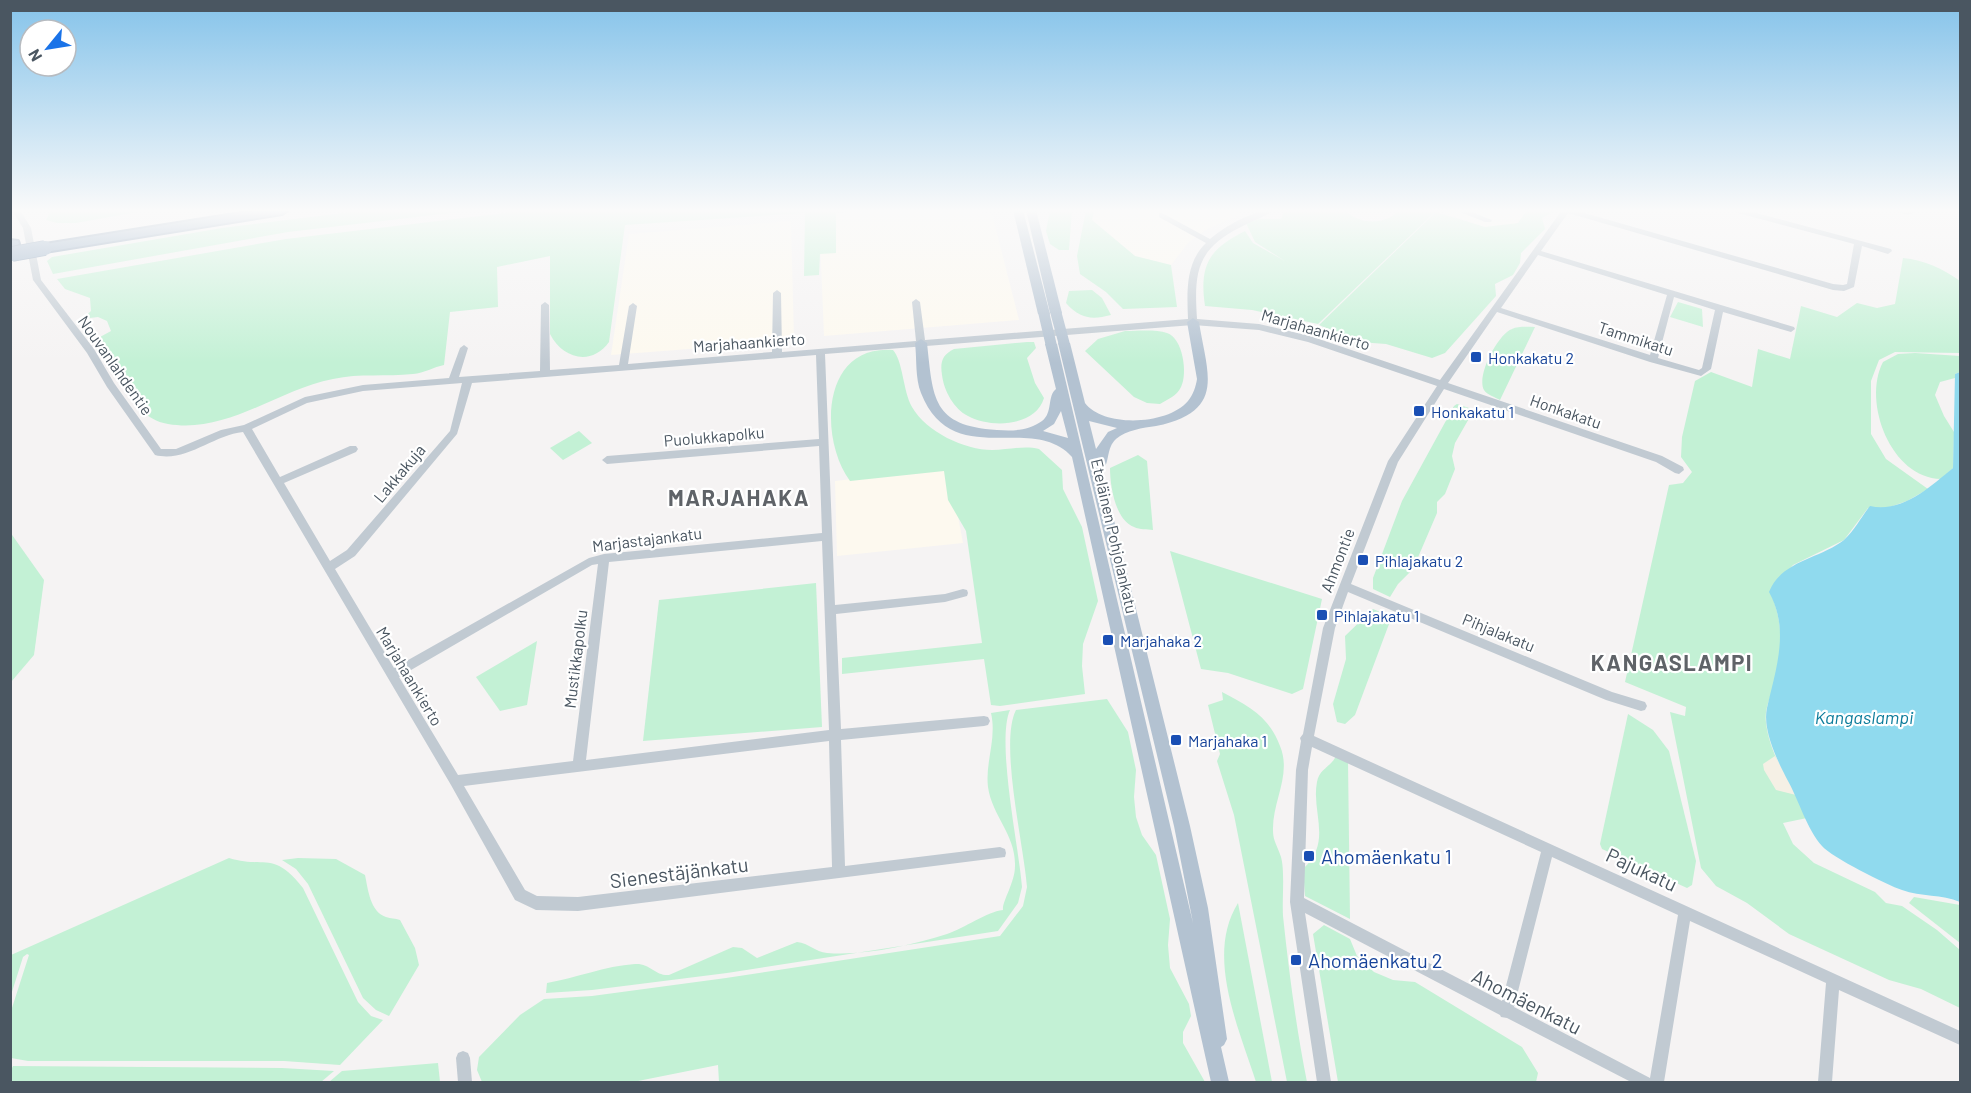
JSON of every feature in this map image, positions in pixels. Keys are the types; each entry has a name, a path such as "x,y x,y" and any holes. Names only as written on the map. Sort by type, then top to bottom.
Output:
{"main road":[{"name":"Eteläinen Pohjolankatu","path":"1034,261 1050,313"},
{"name":"Eteläinen Pohjolankatu","path":"1040,261 1057,344 1078,403 1182,825 1199,908 1225,1083"},
{"path":"1100,490 1099,451 1104,440 1116,432 1176,415 1189,406 1199,393 1202,372 1193,322"},
{"path":"921,343 927,394 938,413 952,423 978,434 1058,439 1078,455"},
{"name":"Eteläinen Pohjolankatu","path":"1057,344 1058,379 1078,455 1220,1083"},
{"path":"1019,436 1052,420 1057,408 1058,379"},
{"path":"1078,403 1084,413 1105,423 1142,424"}],"street":[{"name":"Nouvanlahdentie","path":"33,261 37,280 91,351 111,385 158,452 164,455 176,452 230,430 246,428"},
{"path":"1193,322 1192,275 1197,261"},
{"name":"Ahmontie","path":"1324,1083 1298,902 1299,820 1306,738 1329,628 1393,461 1442,385 1530,261"},
{"path":"1565,261 1791,329"},
{"path":"1745,261 1839,288 1851,285 1855,261"},
{"path":"777,293 777,355"},
{"path":"1653,360 1671,294"},
{"path":"916,302 921,343"},
{"path":"544,374 545,305"},
{"path":"623,367 633,306"},
{"name":"Tammikatu","path":"1496,309 1698,373 1704,371 1720,308"},
{"name":"Marjahaankierto","path":"454,781 246,428 289,406 330,392 1193,322 1240,324 1294,334 1442,385"},
{"path":"453,381 464,348"},
{"name":"Marjahaankierto","path":"820,352 835,735"},
{"name":"Lakkakuja","path":"328,568 351,553 454,432 468,380"},
{"name":"Honkakatu","path":"1442,385 1659,459 1679,470"},
{"name":"Puolukkapolku","path":"607,460 824,442"},
{"path":"277,483 353,449"},
{"name":"Marjastajankatu","path":"392,675 589,562 604,558 828,537"},
{"name":"Mustikkapolku","path":"579,764 604,558"},
{"name":"Pihjalakatu","path":"1346,586 1610,696 1641,706"},
{"path":"831,610 945,598 963,593"},
{"path":"454,781 579,764 835,735 984,721"},
{"path":"835,735 839,873"},
{"name":"Pajukatu","path":"1306,738 1960,1038"},
{"name":"Sienestäjänkatu","path":"454,781 520,895 536,903 578,904 1000,853"},
{"path":"1506,1012 1548,848"},
{"name":"Ahomäenkatu","path":"1298,902 1645,1083"},
{"path":"1657,1083 1685,911"},
{"path":"1826,1083 1833,978"},
{"path":"463,1058 465,1083"}],"shaded area":[{"path":"625,261 792,261 794,341 611,355"},
{"path":"821,261 1004,261 1019,320 824,336"},
{"path":"1155,261 1174,261 1171,265"},
{"path":"949,468 963,543 837,556 835,481"}],"green space":[{"path":"47,261 126,261 53,274"},
{"path":"160,261 526,261 497,267 498,307 450,312 444,365 413,374 333,379 292,392 231,417 211,423 190,425 168,424 153,419 142,410 134,400 117,367 110,360 101,357 96,349 100,337 111,331 107,321 98,317 82,319 91,311 90,298 65,289 57,279"},
{"path":"550,261 620,261 609,342 602,350 586,357 569,354 555,342 550,334"},
{"path":"804,261 820,261 819,275 804,276"},
{"path":"1078,261 1155,261 1171,265 1177,307 1123,309 1106,292 1080,274"},
{"path":"1209,261 1384,261 1318,324 1252,310 1205,306 1206,269"},
{"path":"1385,261 1520,261 1513,275 1495,284 1496,296 1445,353 1432,358 1386,344 1359,342 1319,325"},
{"path":"1902,261 1919,261 1960,281 1960,353 1895,352 1879,360 1871,381 1871,434 1886,459 1928,489 1907,501 1884,509 1868,508 1844,540 1793,565 1770,592 1779,624 1780,647 1778,671 1766,712 1766,722 1777,759 1807,818 1783,823 1793,844 1814,863 1875,892 1886,903 1902,906 1937,930 1960,950 1960,1008 1921,989 1889,980 1789,934 1747,903 1716,886 1701,868 1670,712 1685,716 1686,707 1625,682 1669,485 1683,483 1692,472 1681,457 1682,437 1695,381 1711,372 1752,387 1758,349 1790,359 1801,306 1837,317 1857,303 1877,308 1895,304"},
{"path":"1092,290 1102,298 1111,315 1087,317 1076,312 1066,303 1069,291"},
{"path":"1678,302 1702,309 1703,327 1670,317"},
{"path":"1535,327 1500,400 1487,393 1482,384 1483,375 1495,347 1506,332 1514,328"},
{"path":"1125,331 1167,333 1177,342 1183,357 1184,374 1181,387 1175,395 1160,404 1147,403 1134,397 1085,351 1098,339"},
{"path":"1034,342 1036,348 1027,358 1035,383 1044,398 1032,414 1012,422 989,423 968,416 958,409 947,393 943,381 941,370 944,356 954,349"},
{"path":"893,350 899,361 912,407 918,416 936,432 959,443 981,449 1028,447 1039,449 1062,470 1063,489 1082,527 1098,601 1083,644 1082,666 1085,694 1000,706 991,705 984,659 842,674 842,658 982,643 966,531 948,500 944,471 850,481 840,463 831,420 833,398 840,378 852,362 869,352"},
{"path":"1898,354 1960,356 1960,372 1955,374 1955,378 1940,382 1935,395 1954,432 1953,468 1941,479 1923,475 1908,466 1895,452 1885,435 1879,416 1876,397 1877,378 1883,362"},
{"path":"1457,404 1469,408 1471,415 1455,443 1452,456 1455,469 1445,494 1437,502 1437,513 1413,569 1398,584 1390,597 1373,589 1373,578 1402,501"},
{"path":"579,431 592,443 563,460 550,448"},
{"path":"1138,455 1147,461 1153,530 1134,527 1122,517 1111,483 1110,468"},
{"path":"10,532 44,580 34,655 11,682"},
{"path":"1170,551 1322,599 1303,689 1292,694 1228,673 1201,669"},
{"path":"816,583 822,727 643,741 659,600"},
{"path":"1373,609 1380,612 1389,624 1355,715 1345,724 1337,722 1333,704 1346,659 1345,636"},
{"path":"537,641 527,705 500,711 476,677"},
{"path":"1222,692 1249,707 1264,719 1280,746 1283,757 1283,778 1275,809 1273,835 1282,863 1285,937 1307,1082 1287,1082 1234,815 1217,761 1220,754 1208,705 1223,700"},
{"path":"1107,699 1128,732 1136,770 1134,797 1136,817 1142,835 1156,855 1170,919 1168,945 1170,968 1189,1004 1191,1016 1183,1032 1183,1043 1205,1082 719,1082 718,1065 633,1082 482,1082 477,1070 479,1057 520,1015 544,999 592,996 726,978 1000,936 1023,906 1027,887 1011,770 1011,725 1016,710"},
{"path":"1010,710 1006,725 1006,745 1022,887 1018,903 998,931 903,946 947,934 996,911 1003,910 1014,872 1014,855 1008,835 990,797 988,769 993,732 991,713"},
{"path":"1628,714 1653,730 1669,751 1696,861 1692,885 1687,888 1602,849 1600,844"},
{"path":"1336,756 1348,761 1350,919 1305,896 1303,869 1312,859 1319,838 1317,782 1320,774"},
{"path":"229,858 276,865 293,876 303,888 358,1002 371,1016 383,1020 340,1065 284,1061 28,1061 11,1058 11,1011 29,955 23,957 11,995 11,955"},
{"path":"336,859 365,875 376,910 386,917 400,920 415,948 419,965 389,1016 376,1010 363,998 308,884 296,869 282,860"},
{"path":"1914,897 1960,905 1960,943 1909,903"},
{"path":"1238,903 1272,1082 1256,1082 1228,992 1224,946 1229,924"},
{"path":"1324,925 1350,939 1357,956 1374,972 1393,980 1415,982 1522,1047 1538,1073 1536,1082 1338,1082 1313,934"},
{"path":"797,942 823,952 857,953 727,973 592,990 546,993 547,983 624,965 640,964 660,974 669,975 733,947 742,948 757,958"},
{"path":"438,1063 440,1082 329,1082 342,1071"},
{"path":"13,1066 282,1068 334,1071 321,1082 11,1082"}],"sand":[{"path":"1775,756 1796,795 1776,790 1764,770 1763,764"}],"water":[{"name":"Kangaslampi","path":"1960,372 1960,902 1895,887 1872,877 1827,851 1808,823 1776,755 1769,736 1766,717 1777,664 1780,635 1779,621 1769,592 1775,581 1792,566 1844,540 1870,506 1893,506 1915,497 1953,468 1955,374"}],"place":[{"name":"Honkakatu 2","path":"1476,357"},
{"name":"Honkakatu 1","path":"1419,411"},
{"name":"Pihlajakatu 2","path":"1363,560"},
{"name":"Pihlajakatu 1","path":"1322,615"},
{"name":"Marjahaka 2","path":"1108,640"},
{"name":"Marjahaka 1","path":"1176,740"},
{"name":"Ahomäenkatu 1","path":"1309,856"},
{"name":"Ahomäenkatu 2","path":"1296,960"}],"district":[{"name":"MARJAHAKA","path":"739,497"},
{"name":"KANGASLAMPI","path":"1672,662"}]}
